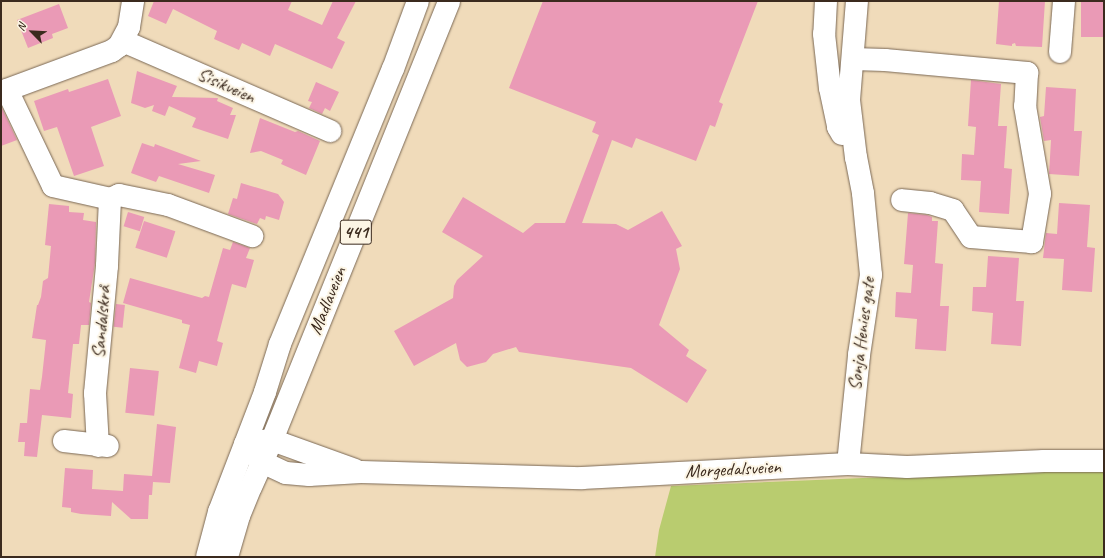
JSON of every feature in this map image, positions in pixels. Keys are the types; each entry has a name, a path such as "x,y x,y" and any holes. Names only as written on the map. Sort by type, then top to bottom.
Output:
{"street":[{"path":"133,1 129,27 123,41 112,51 4,91 53,186 110,199 119,195 168,205 252,236"},
{"name":"Madlaveien","path":"207,557 224,499 265,392 280,344 393,69 418,1"},
{"name":"Madlaveien","path":"227,557 239,516 272,440 449,1"},
{"name":"Sonja Henies gate","path":"826,1 824,34 830,88 838,127 856,158"},
{"name":"Sonja Henies gate","path":"848,464 859,356 871,275 863,193 856,158 849,100 858,1"},
{"path":"1060,52 1064,1"},
{"name":"Sisikveien","path":"123,41 330,131"},
{"path":"853,59 885,60 1027,72 1025,106 1040,194 1032,242 971,237 953,210 930,203 902,200"},
{"name":"Sandalskrå","path":"64,441 103,446 95,393 107,266 110,199"},
{"name":"Madlaveien","path":"196,557 212,494 239,420 280,344"},
{"name":"Morgedalsveien","path":"246,444 272,440 361,472"},
{"name":"Morgedalsveien","path":"246,444 262,462 286,473 309,475 361,472 582,478 848,464 907,467 1007,462 1104,461"}],"green space":[{"path":"1104,468 1104,557 655,557 659,530 671,486"}],"building":[{"path":"154,1 292,1 288,10 322,25 333,1 356,1 337,38 345,42 332,69 275,44 270,56 242,43 239,50 214,39 217,31 173,9 166,24 148,16"},
{"path":"543,1 758,1 719,102 723,104 715,127 710,125 696,161 636,138 632,148 612,140 582,223 616,224 628,230 662,211 682,246 676,249 680,269 659,325 689,350 686,356 707,370 687,403 631,368 519,352 516,347 493,354 486,362 467,367 460,360 456,343 414,366 394,331 453,298 454,286 457,280 483,256 442,232 463,197 523,233 535,223 565,223 599,135 592,132 596,122 509,88"},
{"path":"999,1 1045,1 1042,47 1016,46 1015,43 1012,44 1012,46 996,44"},
{"path":"1081,1 1104,1 1104,37 1081,37"},
{"path":"59,4 68,28 52,34 53,38 28,48 17,20"},
{"path":"137,71 177,86 172,97 218,98 217,101 233,108 230,115 236,115 228,139 192,127 196,118 169,106 165,116 152,111 154,105 145,108 131,103"},
{"path":"108,79 121,116 91,127 104,166 74,176 57,127 44,131 34,101 68,89 69,92"},
{"path":"971,80 1001,84 998,126 1007,126 1004,168 1012,169 1009,214 979,212 981,181 961,180 962,154 974,155 976,127 968,126"},
{"path":"316,82 339,92 330,111 325,108 322,114 309,108 312,102 308,101"},
{"path":"1046,87 1076,89 1074,131 1082,131 1079,176 1049,174 1051,140 1044,141 1040,117 1044,116"},
{"path":"1,106 17,140 1,146"},
{"path":"260,118 295,132 298,131 320,141 306,175 281,164 283,160 261,151 250,153"},
{"path":"142,143 154,147 155,144 201,161 178,164 215,175 209,193 159,176 156,182 131,173"},
{"path":"241,183 278,194 284,202 279,220 266,216 265,220 260,218 257,224 228,214 233,198 237,199"},
{"path":"1059,203 1090,205 1087,247 1095,248 1092,292 1062,290 1064,259 1043,258 1046,233 1057,234"},
{"path":"49,204 69,206 69,212 84,213 83,220 96,222 95,263 89,302 91,303 89,325 81,325 79,344 73,344 68,393 73,394 71,418 42,415 37,457 24,456 25,442 18,442 20,423 27,423 30,389 40,390 42,377 46,340 32,338 37,305 41,297 43,281 48,278 51,246 45,245"},
{"path":"128,212 144,217 140,231 124,226"},
{"path":"908,213 927,215 932,217 932,221 938,221 935,263 943,264 940,306 949,306 946,351 915,349 917,319 895,317 896,292 911,293 913,265 904,264"},
{"path":"144,221 175,231 167,258 135,248"},
{"path":"233,242 250,248 246,258 254,260 246,288 232,284 217,341 223,343 217,366 199,361 196,373 179,368 190,325 182,323 182,320 123,303 130,278 202,298 205,296 209,297 223,248 230,250"},
{"path":"988,256 1019,258 1016,301 1024,301 1021,346 991,344 993,313 972,311 973,287 986,287"},
{"path":"116,304 125,305 123,328 114,327"},
{"path":"130,368 159,371 154,416 125,413"},
{"path":"157,424 176,427 170,483 153,482 152,495 149,495 148,519 131,519 112,502 111,516 81,514 71,512 71,508 62,507 65,468 93,470 92,489 123,491 124,474 152,476"}]}
